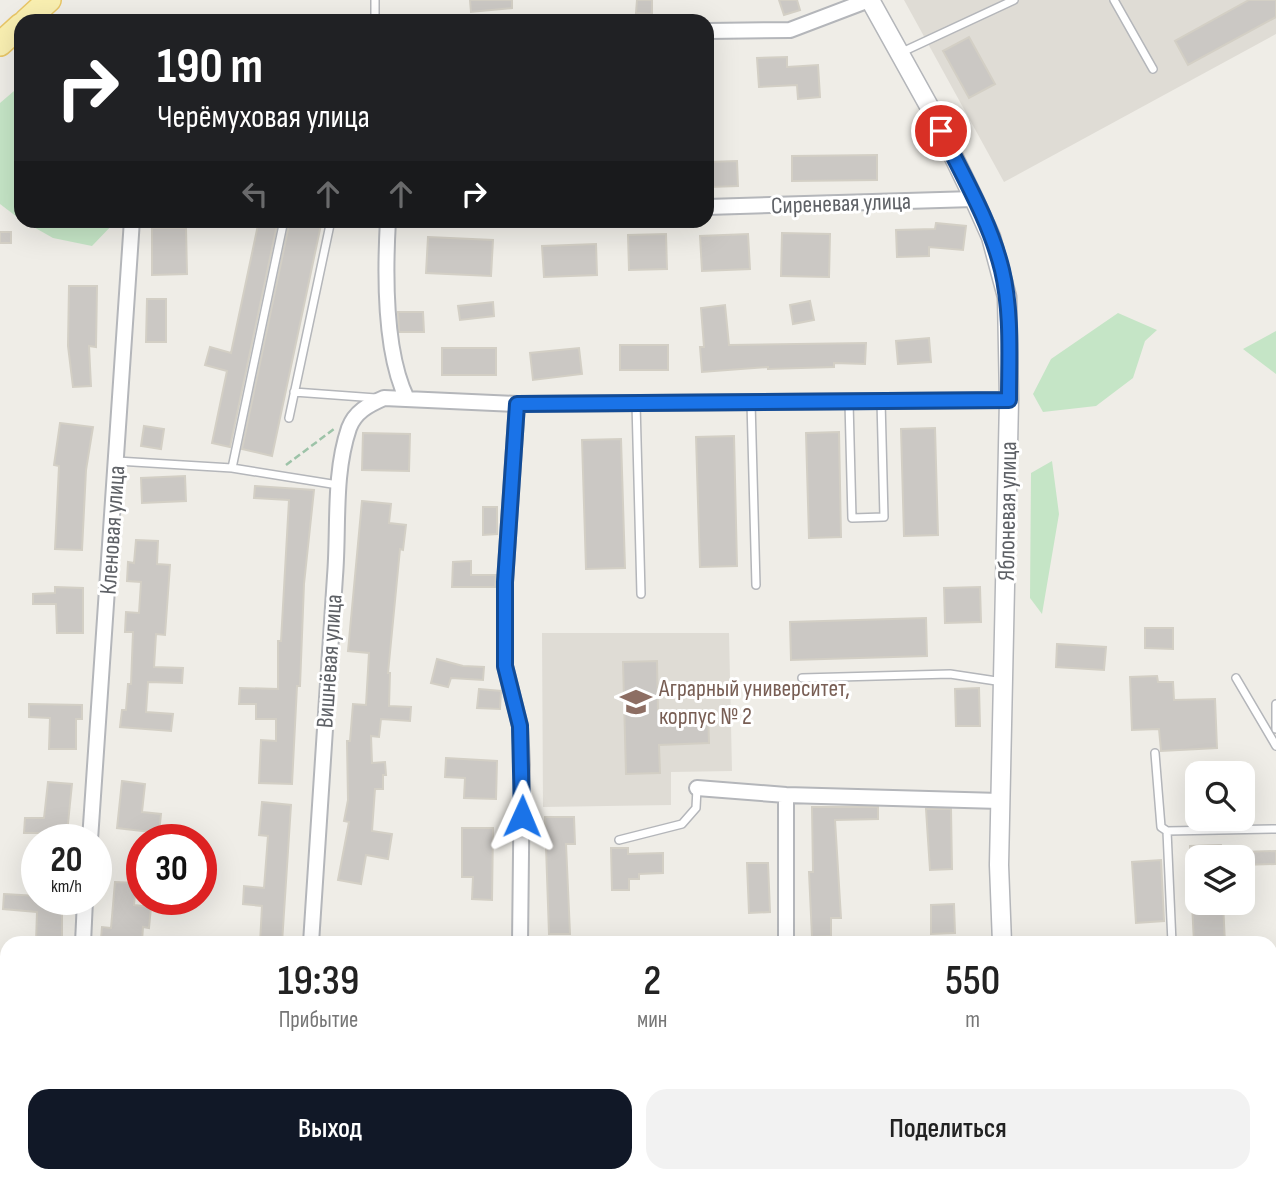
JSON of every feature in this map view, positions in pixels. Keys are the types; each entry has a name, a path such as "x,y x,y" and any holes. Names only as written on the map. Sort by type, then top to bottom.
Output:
{"main road":[{"path":"34,14 50,0"},
{"path":"0,44 14,31"}],"street":[{"path":"714,31 790,30 869,0"},
{"name":"Яблоневая улица","path":"869,0 974,199 991,237 1005,287 1009,400 999,865 1002,936"},
{"name":"Сиреневая улица","path":"714,208 974,199"},
{"name":"Кленовая улица","path":"91,824 132,228"},
{"path":"388,228 388,292 395,370 407,399"},
{"path":"357,413 384,398 517,404 1009,400"},
{"path":"517,404 505,582 505,666 521,739 520,936"},
{"name":"Вишнёвая улица","path":"311,936 337,553 338,485 349,427 357,413"},
{"path":"697,788 786,795 1000,801"},
{"path":"786,795 786,936"},
{"path":"83,936 84,915"}],"lane":[{"path":"899,53 1014,0"},
{"path":"1114,0 1153,69"},
{"path":"232,468 282,228"},
{"path":"289,418 329,228"},
{"path":"295,392 384,398"},
{"path":"849,401 852,518 884,517 881,401"},
{"path":"751,402 756,584"},
{"path":"636,403 641,594"},
{"path":"117,461 232,468 338,485"},
{"path":"802,678 950,674 1003,681"},
{"path":"1236,678 1276,746"},
{"path":"1276,704 1276,729"},
{"path":"1155,754 1158,818 1161,827 1167,831 1276,829"},
{"path":"619,840 682,824 696,808 697,788"},
{"path":"1167,831 1172,936"}],"path":[{"path":"263,473 295,461 357,413"}],"shaded area":[{"path":"904,0 1276,0 1276,34 1004,182"},
{"name":"Аграрный университет, корпус № 2","path":"542,633 729,633 732,771 671,772 671,805 543,807"}],"green space":[{"path":"14,91 14,215 0,204 0,103"},
{"path":"35,228 109,228 92,246 53,238"},
{"path":"1118,313 1157,330 1145,341 1133,378 1096,406 1043,412 1033,394 1051,359"},
{"path":"1276,331 1276,374 1243,349"},
{"path":"1052,461 1059,514 1042,614 1030,598 1031,473"}],"building":[{"path":"470,0 512,0 512,8 471,12"},
{"path":"637,0 652,0 652,14 636,13"},
{"path":"779,0 797,0 800,10 784,15"},
{"path":"1249,0 1276,0 1276,17 1188,65 1175,41"},
{"path":"969,37 995,84 969,98 943,51"},
{"path":"787,57 787,67 818,65 820,97 798,99 797,85 759,87 757,58"},
{"path":"877,155 877,180 792,181 792,156"},
{"path":"737,161 738,186 714,187 714,162"},
{"path":"936,223 966,226 963,250 929,247 929,256 897,257 896,230 935,229"},
{"path":"152,228 186,228 187,274 152,275"},
{"path":"257,228 276,228 230,447 212,443 227,371 205,365 210,347 231,353"},
{"path":"288,228 320,228 272,456 242,449"},
{"path":"0,232 11,232 11,243 0,243"},
{"path":"782,233 830,234 829,277 781,276"},
{"path":"666,234 667,269 629,270 628,235"},
{"path":"748,234 750,269 702,271 700,236"},
{"path":"428,237 493,240 491,276 426,273"},
{"path":"596,244 597,275 544,277 542,246"},
{"path":"69,286 97,286 96,347 89,346 91,386 73,387 68,346"},
{"path":"147,299 166,299 166,342 146,342"},
{"path":"810,301 814,320 793,324 790,305"},
{"path":"493,302 494,316 460,320 458,306"},
{"path":"725,305 729,345 866,343 865,364 834,363 834,367 768,367 702,372 700,347 704,347 701,308"},
{"path":"398,312 423,312 424,332 399,332"},
{"path":"929,338 931,362 898,364 896,341"},
{"path":"620,345 668,345 668,370 620,370"},
{"path":"442,348 496,348 496,375 442,375"},
{"path":"579,348 582,374 533,380 530,353"},
{"path":"60,423 93,427 86,470 82,550 55,549 59,466 54,465"},
{"path":"144,426 164,429 161,449 141,446"},
{"path":"935,428 938,535 904,536 901,429"},
{"path":"839,432 841,537 809,538 806,433"},
{"path":"363,433 410,434 409,471 362,470"},
{"path":"734,436 737,566 700,567 696,437"},
{"path":"621,439 625,568 586,569 582,440"},
{"path":"185,476 186,501 142,503 141,478"},
{"path":"255,486 314,490 304,584 300,686 297,686 292,784 259,783 261,740 276,741 276,719 256,719 256,704 239,704 240,688 278,689 278,641 281,641 289,500 254,498"},
{"path":"362,501 391,504 389,523 406,525 403,550 400,549 388,673 389,706 411,707 410,721 381,719 379,737 371,736 372,763 385,762 386,775 383,775 383,789 375,789 372,831 392,834 388,859 366,855 361,884 338,880 349,822 344,821 348,800 347,741 350,741 353,704 366,705 369,653 348,651"},
{"path":"483,507 497,507 497,534 483,535"},
{"path":"136,540 158,541 157,564 170,565 165,635 156,634 154,667 183,668 182,683 148,682 146,712 173,714 171,731 120,727 122,710 126,710 128,684 131,684 133,632 125,632 126,612 139,613 141,582 127,581 128,562 134,563"},
{"path":"471,561 471,575 496,575 495,587 452,587 453,562"},
{"path":"55,587 83,588 83,633 57,633 56,604 33,604 33,594 55,593"},
{"path":"980,587 981,622 945,623 944,588"},
{"path":"926,618 927,656 791,660 790,622"},
{"path":"1145,628 1173,628 1173,649 1145,648"},
{"path":"1057,644 1106,647 1104,670 1056,667"},
{"path":"437,659 463,666 484,667 483,680 451,678 448,687 431,683"},
{"path":"657,661 658,713 708,712 709,743 659,745 660,773 626,774 623,662"},
{"path":"1157,676 1158,682 1173,682 1174,700 1215,699 1217,748 1161,751 1159,729 1132,730 1130,677"},
{"path":"979,688 980,726 956,726 955,689"},
{"path":"479,689 501,691 500,709 477,708"},
{"path":"29,704 82,705 82,719 76,719 76,749 49,749 50,718 29,717"},
{"path":"446,758 497,761 496,799 464,798 465,778 445,777"},
{"path":"122,781 145,784 142,812 161,814 160,824 126,824 126,829 117,828"},
{"path":"48,782 72,784 68,824 25,824 25,818 44,818"},
{"path":"262,802 291,805 282,936 260,936 262,906 243,904 244,886 264,888 268,836 259,835"},
{"path":"812,807 878,807 878,819 835,820 841,918 831,918 831,936 812,936 809,872 813,872"},
{"path":"926,809 951,809 952,869 930,870"},
{"path":"545,817 574,817 575,844 566,844 570,934 549,934"},
{"path":"462,828 493,828 492,900 472,899 473,877 462,877"},
{"path":"611,848 628,848 628,854 663,853 663,873 639,874 639,879 629,879 629,890 612,890"},
{"path":"1276,851 1276,864 1255,865 1255,852"},
{"path":"1161,860 1164,921 1136,923 1132,862"},
{"path":"747,863 768,863 770,912 749,913"},
{"path":"115,882 126,883 126,915 150,915 149,928 143,927 142,936 101,936 102,927 111,928"},
{"path":"4,894 21,895 21,911 3,909"},
{"path":"954,904 955,933 931,934 931,905"},
{"path":"37,915 62,915 62,936 36,936"},
{"path":"1193,915 1224,915 1225,936 1194,936"}],"place":[{"name":"Аграрный университет, корпус № 2","path":"636,702"}],"route":[{"path":"522,816 520,726 505,666 505,582 517,404 1009,400 1009,322 1002,269 991,237 941,131"}]}
